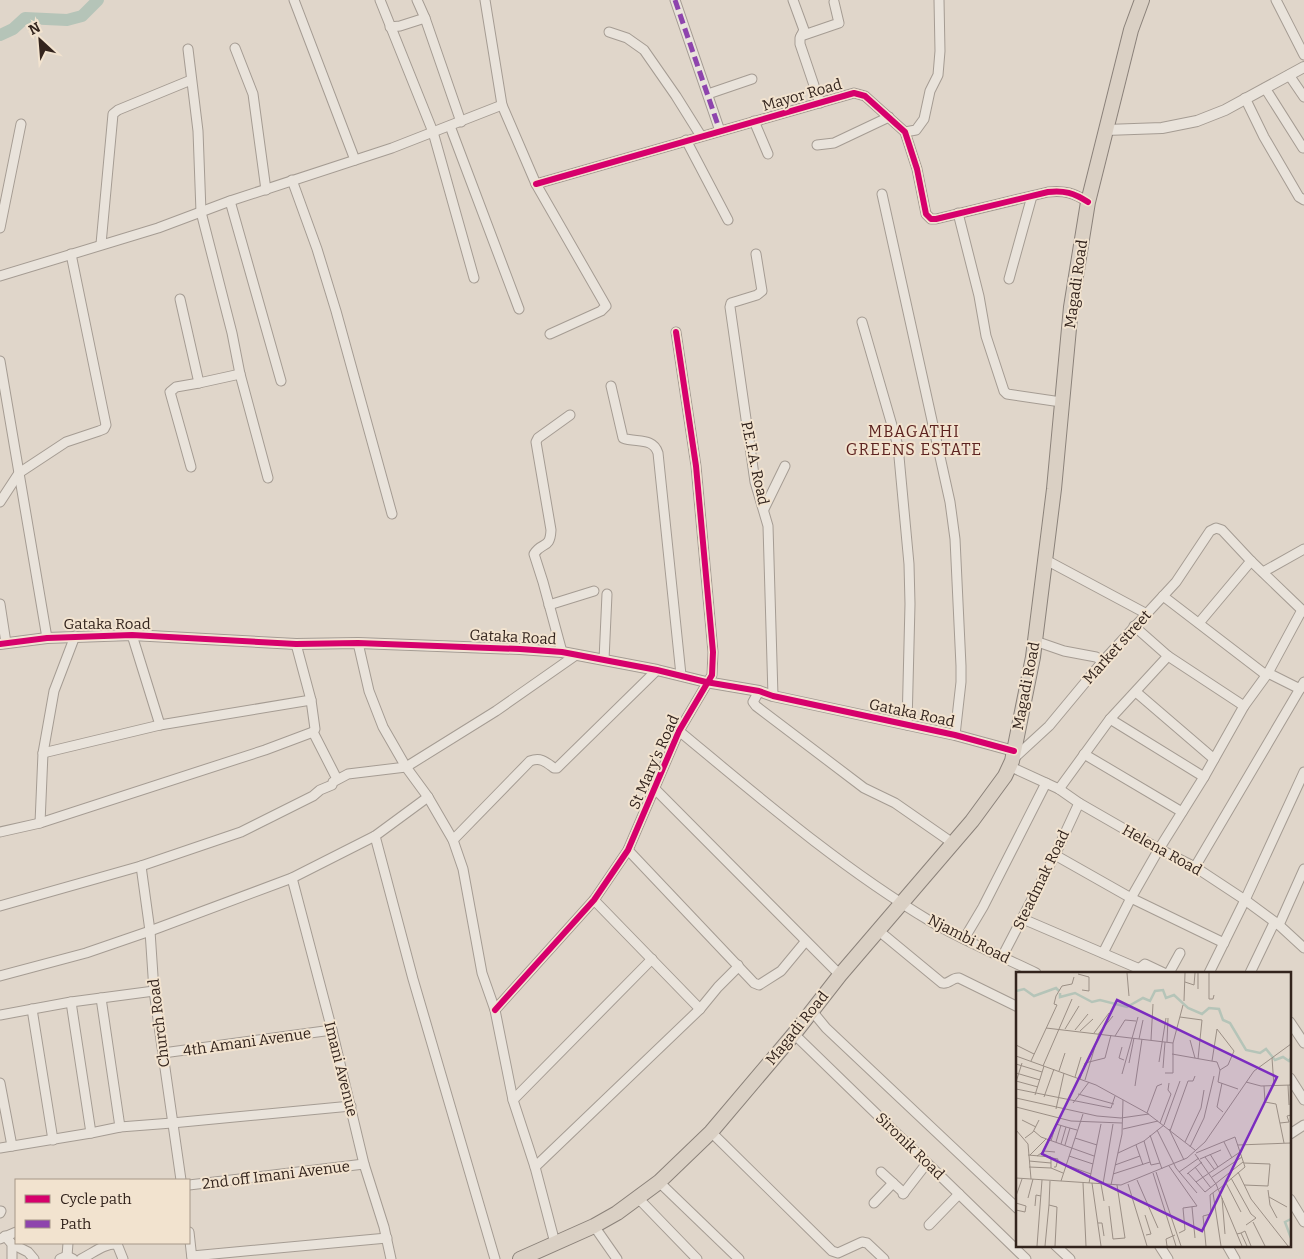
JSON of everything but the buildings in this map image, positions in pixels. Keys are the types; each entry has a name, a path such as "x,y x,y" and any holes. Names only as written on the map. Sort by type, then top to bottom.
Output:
{"highway":[{"name":"Magadi Road","path":"520,1259 594,1226 638,1198 659,1182 711,1132 794,1034 840,975 954,844 995,791 1011,759 1035,641 1058,452 1071,306 1088,202 1130,30 1142,0"}],"street":[{"path":"294,0 355,160"},
{"path":"380,0 433,132 474,278"},
{"path":"417,0 461,122"},
{"path":"486,0 502,105 536,184 606,306 550,334"},
{"path":"675,0 720,130"},
{"path":"793,0 804,32 801,36 800,44 820,102"},
{"path":"905,132 916,130 924,119 930,91 938,75 940,51 939,0"},
{"path":"1276,0 1304,55"},
{"path":"801,36 839,23 834,2"},
{"path":"390,27 400,26 425,18"},
{"path":"610,32 627,38 644,50 701,136"},
{"path":"235,48 253,94 266,190"},
{"path":"188,49 198,132 201,212 232,333 240,374 268,478"},
{"path":"1106,130 1162,128 1197,121 1225,110 1304,67"},
{"path":"1289,75 1304,97"},
{"path":"708,94 752,79"},
{"path":"101,244 113,114 118,110 192,80"},
{"path":"1266,88 1303,148"},
{"name":"Mayor Road","path":"536,184 720,130 859,93 865,96 905,132 917,169 926,214 931,219 1063,190 1076,194 1088,202"},
{"path":"1245,98 1264,137 1299,197 1304,200"},
{"path":"0,276 158,228 230,201 355,160 461,122 502,105"},
{"path":"817,145 834,143 889,117"},
{"path":"754,121 768,154"},
{"path":"0,228 21,124"},
{"path":"450,126 519,309"},
{"path":"686,140 728,220"},
{"path":"292,180 317,249 336,311 392,514"},
{"path":"882,194 950,502 955,539 961,682 955,735"},
{"path":"1009,279 1032,196"},
{"path":"230,201 281,381"},
{"path":"958,213 979,296 986,336 1004,390 1007,394 1062,402"},
{"path":"0,502 19,474 66,442 104,429 106,425 71,254"},
{"name":"P.E.F.A. Road","path":"756,254 762,291 757,295 732,303 730,307 755,482 768,526 773,696"},
{"path":"180,299 199,383"},
{"path":"862,322 898,446 909,564 907,725"},
{"name":"St Mary's Road","path":"495,1010 594,900 628,850 679,731 706,682 712,675 713,652 696,466 676,332"},
{"path":"0,360 47,638"},
{"path":"191,467 170,392 176,387 240,374"},
{"path":"611,386 623,438 652,443 658,453 681,675"},
{"path":"562,652 534,554 536,550 547,544 551,539 536,442 538,438 570,415"},
{"path":"764,509 786,466"},
{"name":"Market street","path":"1011,759 1049,726 1103,661 1176,582 1210,531 1216,528 1222,530 1251,561"},
{"path":"1263,572 1304,549"},
{"path":"1046,560 1147,614"},
{"path":"1104,953 1131,898 1159,849 1204,778 1244,706 1267,674 1303,611 1251,561 1199,623"},
{"path":"550,605 594,591"},
{"path":"604,660 607,594"},
{"path":"1163,596 1217,639 1267,674 1302,686 1195,867"},
{"path":"0,604 3,643"},
{"path":"1134,626 1168,656 1244,706"},
{"path":"40,822 44,753 54,691 75,636"},
{"name":"Gataka Road","path":"3,643 75,636 132,636 296,644 358,643 562,652 759,691 773,696 955,735 1011,759"},
{"path":"132,636 160,725"},
{"path":"1035,641 1064,651 1096,657 1103,661"},
{"path":"358,643 369,691 383,727 406,767 428,797 453,840 463,869 482,973 495,1010 513,1100 535,1167 555,1244"},
{"path":"296,644 312,700 315,729 313,732 338,779"},
{"name":"Gataka Road","path":"0,906 141,866 241,832 313,796 348,774 406,767 496,711 576,655"},
{"path":"1059,789 1110,719 1168,656"},
{"path":"453,840 530,761 536,759 544,760 554,768 557,768 657,670"},
{"path":"759,691 752,702 756,706 864,788 895,803 954,844"},
{"path":"1136,692 1214,759"},
{"path":"44,753 160,725 312,700"},
{"path":"1110,719 1204,778"},
{"name":"Njambi Road","path":"679,731 789,823 902,904 964,939 1034,972"},
{"path":"0,832 40,822 265,750 313,732"},
{"path":"1084,754 1182,812"},
{"name":"Helena Road","path":"1011,759 1046,784 1059,789 1079,803 1159,849 1195,867 1245,900 1304,948"},
{"path":"1210,972 1304,772"},
{"path":"964,939 983,908 1046,784"},
{"path":"654,788 805,942 840,975"},
{"path":"0,976 86,953 292,878 375,836 428,797"},
{"name":"Steadmak Road","path":"1002,957 1055,855 1079,803"},
{"path":"375,836 413,979 495,1259"},
{"path":"628,850 754,983 759,985 781,971 805,942"},
{"path":"1055,855 1131,898 1224,943"},
{"name":"Church Road","path":"141,866 150,931 154,991 172,1123 182,1179"},
{"path":"1254,970 1304,869"},
{"name":"Imani Avenue","path":"292,878 332,1030 364,1164 387,1238 391,1259"},
{"path":"594,900 700,1009"},
{"path":"1023,919 1145,972 1145,964 1162,972"},
{"path":"879,931 942,983 959,978 1016,1006"},
{"path":"1170,972 1180,953"},
{"path":"513,1100 652,959"},
{"path":"535,1167 700,1009 738,965"},
{"path":"0,1015 71,1002 154,991"},
{"path":"101,998 120,1127"},
{"path":"71,1002 91,1133"},
{"path":"32,1009 53,1140"},
{"path":"812,1011 826,1028 1016,1207"},
{"path":"1292,1025 1304,1043"},
{"name":"4th Amani Avenue","path":"163,1053 332,1030"},
{"name":"Sironik Road","path":"794,1034 1026,1259"},
{"path":"1292,1081 1304,1100"},
{"path":"0,1083 12,1146"},
{"path":"0,1148 120,1127 351,1106"},
{"path":"1292,1133 1304,1125"},
{"path":"711,1132 832,1251 838,1253 862,1242 867,1243 884,1259"},
{"path":"881,1172 903,1194 927,1163"},
{"name":"2nd off Imani Avenue","path":"190,1185 364,1164"},
{"path":"659,1182 739,1259"},
{"path":"874,1203 892,1183"},
{"path":"929,1225 959,1194"},
{"path":"638,1198 697,1259"},
{"path":"1292,1202 1304,1222"},
{"path":"594,1226 617,1259"},
{"path":"3,1237 15,1232"},
{"path":"3,1237 28,1252 34,1259"},
{"path":"190,1240 192,1257 387,1238"},
{"path":"12,1244 12,1259"},
{"path":"67,1258 68,1244"},
{"path":"81,1259 104,1246 117,1244 123,1259"},
{"path":"1056,1246 1070,1259"},
{"path":"1160,1246 1168,1259"},
{"path":"1228,1246 1235,1259"}],"waterway":[{"path":"0,35 13,29 25,18 67,20 82,16 98,0"}],"marked path":[{"path":"675,0 720,131"}],"cycle path":[{"path":"536,184 854,93 865,96 905,132 917,169 926,214 931,219 1048,192 1059,191 1069,193 1088,202"},
{"path":"495,1010 594,900 628,850 679,731 712,675 713,652 696,466 676,332"},
{"path":"0,644 47,638 132,635 296,644 358,643 562,652 759,691 773,696 955,735 1014,751"}],"district":[{"name":"MBAGATHI GREENS ESTATE","path":"914,440"}]}
